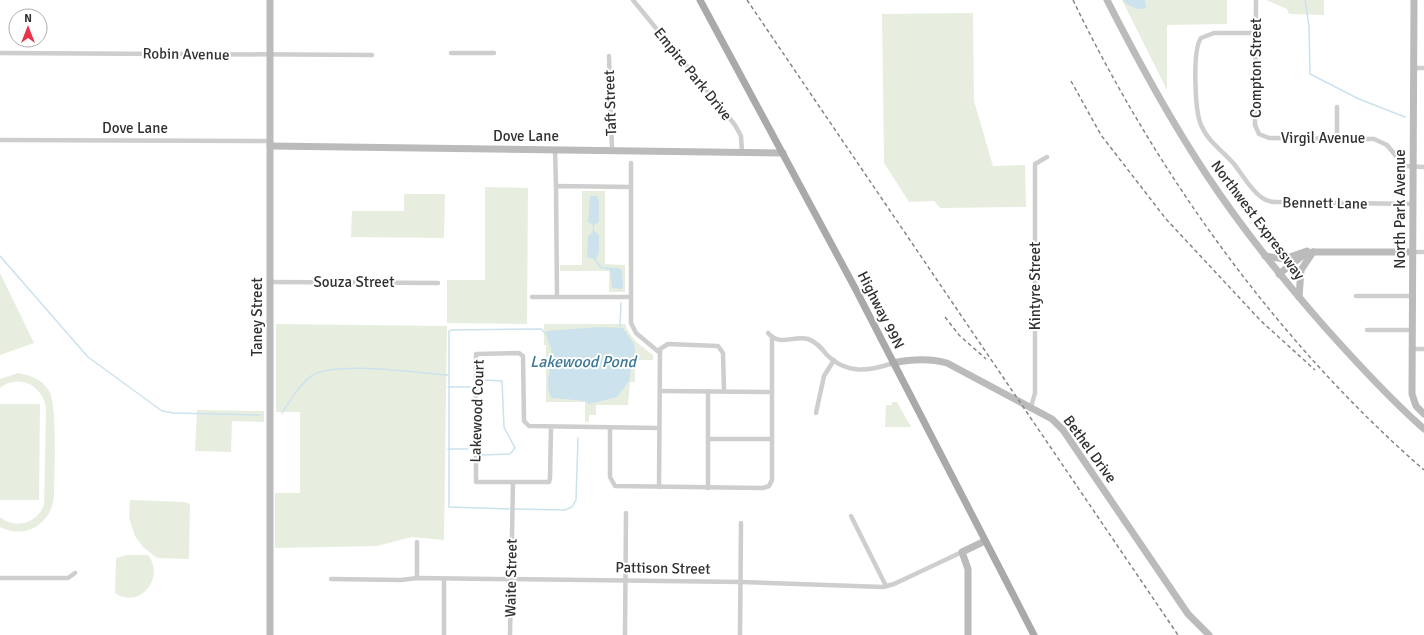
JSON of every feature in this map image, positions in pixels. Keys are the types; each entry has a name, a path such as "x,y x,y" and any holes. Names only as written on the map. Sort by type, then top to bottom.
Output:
{"main road":[{"name":"Highway 99N","path":"700,0 783,153 1034,635"}],"street":[{"name":"Taney Street","path":"270,0 270,635"},
{"name":"Empire Park Drive","path":"633,0 735,125 741,136 742,152"},
{"name":"Northwest Expressway","path":"1107,0 1134,52 1206,174 1265,256 1279,274 1364,370 1424,429"},
{"name":"North Park Avenue","path":"1414,0 1412,394 1416,406 1424,414"},
{"name":"Compton Street","path":"1256,1 1255,125 1259,134"},
{"name":"Bennett Lane","path":"1256,33 1214,33 1201,38 1196,48 1196,107 1201,125 1211,142 1231,161 1258,195 1275,202 1413,204"},
{"name":"Robin Avenue","path":"0,53 372,55"},
{"path":"451,53 494,53"},
{"name":"Taft Street","path":"609,56 612,150"},
{"path":"1413,68 1424,68"},
{"path":"1337,106 1337,138"},
{"name":"Virgil Avenue","path":"1259,134 1269,138 1370,138 1387,145 1401,165 1424,167"},
{"name":"Dove Lane","path":"0,140 783,153"},
{"path":"555,149 557,297"},
{"name":"Kintyre Street","path":"1031,407 1035,393 1035,164 1046,156"},
{"path":"631,163 630,318 634,330 660,353"},
{"path":"556,186 631,187"},
{"path":"1265,256 1284,259 1305,251 1424,252"},
{"path":"1279,274 1301,257 1313,252"},
{"path":"1299,297 1301,270 1313,252"},
{"name":"Souza Street","path":"270,282 438,283"},
{"path":"1356,296 1412,296"},
{"path":"532,297 630,297"},
{"path":"1367,330 1412,330"},
{"path":"768,333 772,338 782,341 799,338 810,340 834,360 851,369 859,371 872,370 893,363"},
{"path":"610,428 610,477 612,484 619,487 763,488 769,486 772,480 772,338"},
{"path":"659,487 660,353 662,347 668,344 718,346 723,353 724,391"},
{"path":"1412,349 1424,349"},
{"name":"Lakewood Court","path":"551,427 550,481 545,484 479,483 475,481 476,354 521,353 524,359 525,424 532,427 551,427 610,428 659,428"},
{"path":"816,413 824,376 834,360"},
{"name":"Bethel Drive","path":"893,363 910,360 935,360 947,363 1052,419 1063,430 1188,614 1209,635"},
{"path":"660,391 772,392"},
{"path":"708,391 708,488"},
{"path":"708,439 772,439"},
{"name":"Waite Street","path":"510,635 512,483"},
{"path":"625,635 626,513"},
{"path":"851,516 886,586"},
{"path":"740,635 741,523"},
{"name":"Pattison Street","path":"331,579 401,580 417,578 444,578 626,580 741,582 823,586 886,586 985,541"},
{"path":"417,542 417,578"},
{"path":"962,552 968,569 968,635"},
{"path":"0,578 68,578 75,573"},
{"path":"444,578 444,635"}],"green space":[{"path":"1122,0 1227,0 1227,24 1167,25 1167,90"},
{"path":"1266,0 1324,0 1324,15 1289,14 1287,9"},
{"path":"973,13 974,101 993,166 1025,165 1026,207 940,208 934,201 909,202 884,163 882,14"},
{"path":"485,187 528,188 527,324 447,323 447,280 485,280"},
{"path":"582,191 605,191 605,264 625,265 625,292 609,292 609,271 560,271 560,265 582,265"},
{"path":"404,194 445,194 444,238 351,237 352,211 404,211"},
{"path":"0,273 34,343 0,355"},
{"path":"276,324 447,326 444,540 412,537 377,546 275,548 275,493 300,493 300,412 276,412"},
{"name":"Lakewood Pond","path":"544,324 625,324 633,338 653,355 653,360 635,360 635,382 630,382 628,405 596,405 596,415 589,415 589,422 585,422 585,402 546,402 546,345 544,345"},
{"path":"18,373 36,379 49,391 52,399 55,426 54,496 52,506 43,522 36,527 19,532 9,531 0,527 0,517 13,523 25,523 36,516 44,505 46,409 41,394 36,388 29,384 15,382 0,388 0,379"},
{"path":"892,402 897,402 911,427 885,427 886,405 892,405"},
{"path":"0,404 40,404 39,500 0,500"},
{"path":"197,410 264,411 264,422 232,421 231,452 195,451"},
{"path":"130,500 184,502 190,504 189,559 157,558 143,547 135,536 129,518"},
{"path":"127,555 148,555 153,564 154,573 152,582 141,595 133,597 124,597 115,593 116,558"}],"water":[{"path":"1123,0 1145,0 1146,8 1140,9 1133,7"},
{"path":"590,196 597,196 599,200 599,222 594,225 594,231 599,235 599,252 596,260 602,267 618,268 622,270 623,287 621,289 612,288 610,270 600,268 594,259 587,257 588,236 592,233 593,225 588,222"},
{"name":"Lakewood Pond","path":"600,327 623,328 634,344 635,350 629,381 617,397 589,404 585,401 552,398 548,387 551,349 547,338 547,331"}],"waterway":[{"path":"1305,0 1309,26 1310,74 1359,99 1405,117"},
{"path":"0,256 88,357 162,411 174,413 260,415"},
{"path":"620,327 621,303"},
{"path":"511,509 449,507 449,331 541,329 546,334"},
{"path":"282,413 296,392 308,378 325,371 359,368 448,375"},
{"path":"482,455 510,454 515,448 504,427 502,381 485,380"},
{"path":"448,387 470,387"},
{"path":"515,509 565,510 572,507 576,500 578,438"},
{"path":"448,449 468,449"}],"railway":[{"path":"747,0 1178,635"},
{"path":"1073,0 1106,65 1143,129 1182,192 1225,253 1271,311 1319,367 1370,420 1424,470"},
{"path":"1071,81 1101,135 1166,219 1261,321 1315,370"},
{"path":"945,317 959,335 986,359"}]}
